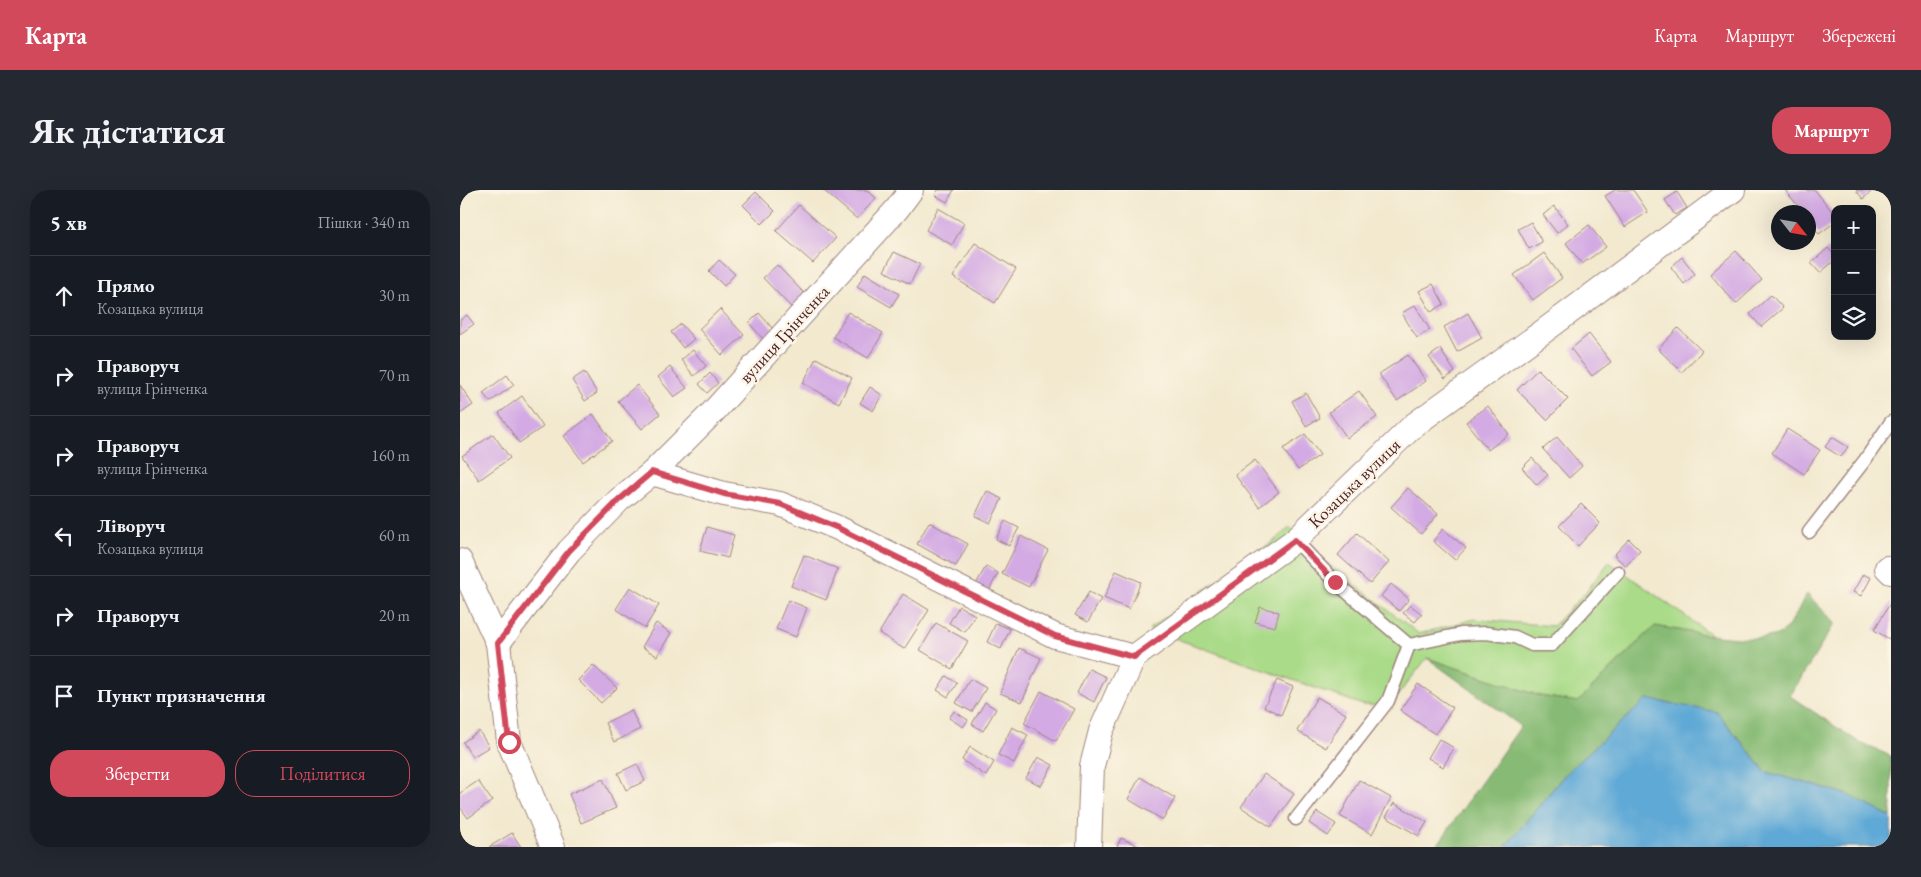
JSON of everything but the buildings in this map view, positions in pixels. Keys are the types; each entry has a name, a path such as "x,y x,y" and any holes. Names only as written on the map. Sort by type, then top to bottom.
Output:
{"street":[{"name":"вулиця Грінченка","path":"498,643 569,551 619,500 652,472 713,412 897,209 911,190"},
{"name":"Козацька вулиця","path":"1089,847 1092,766 1101,731 1134,657 1295,540 1414,425 1733,190"},
{"path":"652,472 724,494 780,504 838,528 1055,636 1134,657"},
{"path":"460,561 498,643 509,742 553,847"}],"lane":[{"path":"1809,532 1865,460 1891,422"},
{"path":"1295,540 1335,582 1410,645"},
{"path":"1410,645 1461,634 1486,633 1515,637 1532,645 1552,645 1618,572"},
{"path":"1296,819 1388,701 1410,645"}],"green space":[{"path":"1290,526 1317,555 1419,634 1475,619 1553,626 1585,593 1609,562 1713,636 1655,626 1578,702 1540,696 1427,658 1389,706 1363,705 1149,629 1278,538"},
{"path":"1807,594 1835,623 1790,696 1860,743 1891,756 1891,817 1846,794 1766,772 1717,712 1567,772 1505,847 1436,847 1521,726 1427,658 1540,696 1578,702 1655,626 1723,637 1761,638 1775,635 1785,630"}],"water":[{"path":"1647,699 1717,712 1766,772 1846,794 1891,817 1891,847 1505,847 1567,772"}],"route":[{"path":"509,742 498,643 569,551 619,500 652,472 724,494 780,504 838,528 1055,636 1134,657 1295,540 1335,582"}]}
